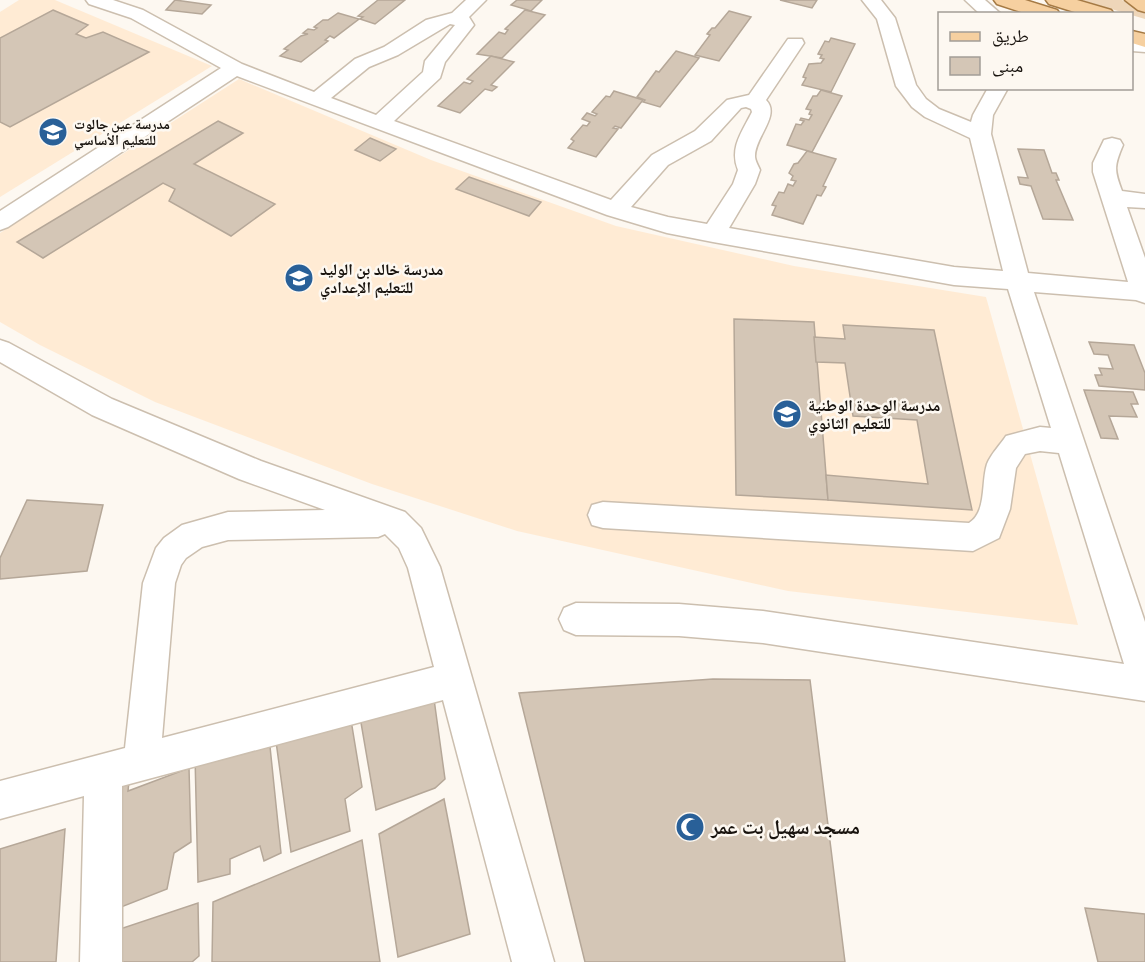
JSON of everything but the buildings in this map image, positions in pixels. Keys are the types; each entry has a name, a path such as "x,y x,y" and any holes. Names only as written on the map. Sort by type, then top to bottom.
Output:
{"main road":[{"path":"1004,0 1043,12"},
{"path":"1056,0 1097,12"},
{"path":"1135,0 1145,6"}],"street":[{"path":"317,100 371,57 391,51 441,20 457,18 477,0"},
{"path":"871,0 886,18 906,86 919,103 932,113 980,134"},
{"path":"974,0 989,12"},
{"path":"105,1 144,7 235,68 615,210 667,225 713,234 954,276 1145,292 1104,172 1104,163 1112,145"},
{"path":"379,123 433,74 435,61 465,25 457,18"},
{"path":"754,102 795,43"},
{"path":"0,222 235,68"},
{"path":"997,90 983,115 980,134 1018,282 1145,674"},
{"path":"615,210 660,160 703,136 734,104 745,101 754,102 761,106 762,112 746,145 744,158 749,170 747,177 713,234"},
{"path":"1113,198 1145,201"},
{"path":"0,351 102,407 250,470 394,522 410,537 424,567 533,962"},
{"path":"603,515 973,537 988,528 995,509 1002,465 1016,444 1040,439 1069,442"},
{"path":"142,761 159,583 167,558 175,548 193,535 228,526 394,522"},
{"path":"576,619 679,620 763,627 1145,684"},
{"path":"0,800 455,679"},
{"path":"101,962 103,771"}],"shaded area":[{"name":"مدرسة عين جالوت للتعليم الأساسي","path":"19,0 55,0 212,66 0,197 0,12"},
{"path":"1081,0 1122,0 1145,14 1145,19 1133,15 1133,12 1121,12"},
{"path":"239,79 431,160 616,226 794,266 986,297 1078,625 788,591 517,531 372,484 155,402 40,345 0,322 0,233"}],"place":[{"name":"مدرسة عين جالوت للتعليم الأساسي","path":"53,132"},
{"name":"مدرسة خالد بن الوليد للتعليم الإعدادي","path":"299,278"},
{"name":"مدرسة الوحدة الوطنية للتعليم الثانوي","path":"787,414"},
{"name":"مسجد سهيل بت عمر","path":"690,827"}]}
